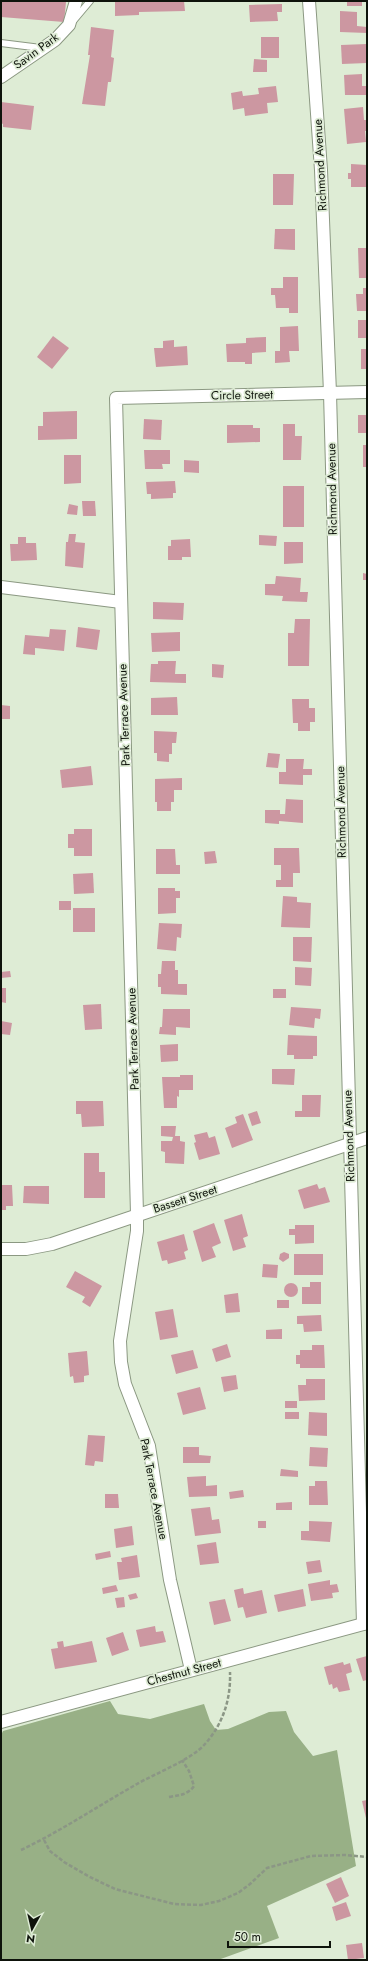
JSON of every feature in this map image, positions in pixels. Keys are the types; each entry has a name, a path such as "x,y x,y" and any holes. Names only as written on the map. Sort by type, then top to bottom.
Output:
{"street":[{"name":"Savin Park","path":"1,77 55,40 69,26 76,1"},
{"name":"Richmond Avenue","path":"309,1 321,170 330,393 349,1144 365,1624"},
{"name":"Circle Street","path":"116,398 367,392"},
{"name":"Park Terrace Avenue","path":"116,398 137,1214 137,1231 120,1341 121,1362 125,1384 149,1446 170,1580 191,1670"},
{"path":"1,587 121,602"},
{"name":"Bassett Street","path":"1,1249 26,1249 52,1244 137,1214 367,1138"},
{"name":"Chestnut Street","path":"1,1722 365,1624"}],"lane":[{"path":"69,26 90,1"},
{"path":"1,43 43,48"}],"path":[{"path":"21,1850 44,1840 204,1746 216,1730 222,1717 230,1686 230,1660"},
{"path":"169,1797 191,1791 194,1786 189,1771 182,1760"},
{"path":"44,1840 50,1851 64,1862 88,1876 115,1889 174,1904 201,1905 219,1901 238,1893 267,1868 311,1856 345,1855 367,1858"}],"green space":[{"path":"110,1701 118,1714 150,1719 204,1704 210,1721 216,1730 228,1729 269,1712 286,1711 294,1732 313,1756 337,1750 356,1866 267,1906 279,1938 218,1960 1,1960 1,1735 3,1731"}],"building":[{"path":"1,1 66,2 64,22 1,17"},
{"path":"115,1 184,1 185,11 139,12 139,15 115,16"},
{"path":"347,1 362,1 362,6 347,6"},
{"path":"282,4 282,12 277,12 278,21 250,22 249,5"},
{"path":"340,11 357,12 357,26 367,27 367,33 340,32"},
{"path":"91,27 114,30 111,57 114,58 111,82 108,82 105,106 82,104 90,55 88,55"},
{"path":"261,37 279,37 279,58 261,58"},
{"path":"367,44 367,63 342,64 341,45"},
{"path":"254,59 267,60 267,72 253,72"},
{"path":"362,74 362,86 367,86 367,95 345,95 344,75"},
{"path":"276,86 278,102 267,103 268,113 245,116 244,108 233,110 231,93 242,91 243,96 259,94 258,88"},
{"path":"1,102 34,106 31,130 3,127 3,124 1,123"},
{"path":"363,107 364,120 367,120 367,131 365,131 366,142 347,144 344,109"},
{"path":"351,164 367,165 367,187 351,187 351,179 348,179 348,173 351,173"},
{"path":"273,174 294,174 293,205 273,205"},
{"path":"275,229 295,229 295,250 274,249"},
{"path":"358,248 367,248 367,278 359,278"},
{"path":"283,277 298,277 298,313 289,313 289,308 276,308 275,295 271,295 271,288 283,288"},
{"path":"363,288 367,288 367,311 357,311 356,294 363,294"},
{"path":"358,320 367,320 367,338 358,338"},
{"path":"298,326 299,351 289,351 290,362 275,363 275,351 280,351 280,327"},
{"path":"53,336 69,348 52,369 37,357"},
{"path":"266,337 266,352 252,353 252,364 245,364 245,362 227,362 226,344 246,343 246,338"},
{"path":"174,340 174,347 187,346 188,365 156,367 154,348 163,348 163,341"},
{"path":"361,349 367,349 367,369 361,369"},
{"path":"77,411 77,439 38,440 38,426 43,426 43,412"},
{"path":"358,415 367,415 367,433 358,433"},
{"path":"144,419 162,420 161,440 143,439"},
{"path":"283,424 295,424 295,436 302,436 301,460 283,460"},
{"path":"227,425 253,425 253,428 260,428 260,442 227,443"},
{"path":"363,445 367,445 367,467 363,467"},
{"path":"144,450 170,450 170,464 162,464 163,469 145,469"},
{"path":"64,455 81,455 81,483 64,484"},
{"path":"184,460 199,461 199,473 184,472"},
{"path":"175,481 176,493 173,493 173,498 151,499 151,494 147,494 146,482"},
{"path":"283,486 304,486 304,527 283,527"},
{"path":"82,501 95,501 96,516 83,516"},
{"path":"69,504 78,506 77,515 67,514"},
{"path":"69,534 76,534 75,542 85,543 83,568 65,566 66,542 68,542"},
{"path":"259,535 277,536 276,546 259,545"},
{"path":"18,537 26,537 26,543 36,543 37,560 11,561 10,544 18,544"},
{"path":"190,539 191,557 182,557 182,560 168,560 168,546 171,546 171,540"},
{"path":"284,542 303,542 303,563 284,564"},
{"path":"363,573 367,574 367,580 363,580"},
{"path":"276,576 301,578 300,592 308,592 307,602 282,601 283,596 265,595 265,584 275,584"},
{"path":"153,602 184,603 183,620 153,619"},
{"path":"295,619 310,619 309,666 288,666 288,633 294,633"},
{"path":"78,627 100,630 97,650 76,647"},
{"path":"50,629 66,630 64,651 35,648 35,655 23,654 25,635 49,637"},
{"path":"180,632 180,651 152,652 151,633"},
{"path":"158,661 176,661 175,674 186,674 186,683 150,682 151,664 158,664"},
{"path":"212,664 224,665 223,678 212,677"},
{"path":"177,697 178,715 151,715 151,698"},
{"path":"292,699 309,699 309,708 315,708 315,722 310,722 310,731 298,731 298,723 293,723"},
{"path":"1,705 10,706 10,719 1,719"},
{"path":"154,731 177,732 176,743 172,743 172,754 169,754 169,762 157,761 157,753 154,753"},
{"path":"268,753 280,754 278,768 266,767"},
{"path":"286,759 304,759 303,769 312,769 312,775 303,775 303,785 279,784 279,772 286,772"},
{"path":"91,766 93,785 62,788 60,770"},
{"path":"182,778 182,790 174,790 174,802 171,802 171,811 157,811 157,802 155,802 155,779"},
{"path":"286,799 303,800 303,823 279,821 279,824 265,823 265,810 280,810 280,814 285,814"},
{"path":"74,829 92,829 92,856 74,856 74,848 68,848 68,834 74,834"},
{"path":"274,848 299,848 300,873 293,873 293,887 276,887 276,880 281,880 281,865 274,865"},
{"path":"156,849 175,849 176,865 180,865 180,874 156,874"},
{"path":"215,851 217,863 205,864 204,852"},
{"path":"93,873 94,893 74,894 73,874"},
{"path":"158,888 175,888 175,891 180,891 180,898 176,898 176,913 158,914"},
{"path":"283,896 297,897 297,902 311,903 310,928 281,927"},
{"path":"59,901 71,901 71,910 59,910"},
{"path":"73,908 95,908 95,932 73,932"},
{"path":"159,923 182,924 181,938 177,937 176,951 157,949"},
{"path":"293,937 312,937 311,962 293,961"},
{"path":"162,961 175,961 175,970 178,970 178,984 187,984 187,995 161,994 161,987 158,987 158,974 161,974"},
{"path":"295,967 312,968 311,986 295,985"},
{"path":"10,971 11,977 1,978 1,972"},
{"path":"1,988 6,988 6,1003 1,1002"},
{"path":"273,989 286,989 286,998 273,998"},
{"path":"101,1004 102,1029 85,1030 83,1005"},
{"path":"291,1007 321,1009 320,1019 315,1018 314,1028 289,1025"},
{"path":"163,1009 190,1009 190,1028 176,1027 176,1035 159,1034 160,1027 162,1027"},
{"path":"1,1021 12,1023 10,1035 1,1034"},
{"path":"288,1035 317,1036 317,1056 313,1056 313,1059 294,1059 294,1055 287,1055"},
{"path":"178,1044 178,1061 161,1062 160,1045"},
{"path":"272,1069 295,1069 294,1085 272,1084"},
{"path":"180,1075 193,1075 193,1090 179,1090 179,1097 177,1096 177,1108 164,1108 162,1077 180,1077"},
{"path":"302,1095 321,1095 320,1117 295,1117 295,1111 302,1111"},
{"path":"76,1101 103,1101 104,1126 82,1127 81,1114 76,1114"},
{"path":"257,1111 261,1123 252,1126 248,1114"},
{"path":"243,1114 253,1140 232,1148 225,1128 237,1123 235,1117"},
{"path":"161,1126 176,1126 175,1136 180,1136 180,1141 185,1142 184,1164 165,1163 165,1152 161,1151 161,1141 172,1141 173,1137 161,1136"},
{"path":"207,1132 209,1138 215,1136 220,1154 199,1160 194,1143 196,1142 194,1135"},
{"path":"84,1153 99,1153 99,1172 105,1172 105,1198 84,1198"},
{"path":"317,1184 319,1189 325,1187 330,1202 304,1209 298,1190"},
{"path":"1,1185 12,1185 13,1206 6,1206 6,1210 1,1210"},
{"path":"24,1186 49,1186 49,1204 23,1203"},
{"path":"242,1214 248,1236 243,1238 246,1247 233,1251 224,1220"},
{"path":"214,1223 221,1243 212,1247 216,1257 202,1262 193,1231"},
{"path":"295,1225 314,1225 314,1243 295,1244 295,1235 289,1235 289,1229 295,1229"},
{"path":"184,1234 188,1250 184,1252 186,1259 168,1264 167,1260 162,1261 157,1242"},
{"path":"284,1252 289,1254 289,1258 283,1262 279,1259 280,1254"},
{"path":"294,1254 323,1254 323,1275 294,1275"},
{"path":"263,1264 278,1265 277,1278 262,1277"},
{"path":"75,1271 102,1286 90,1307 82,1302 85,1297 66,1287"},
{"path":"310,1282 321,1282 321,1304 302,1304 302,1287 310,1287"},
{"path":"291,1283 296,1285 298,1290 296,1295 291,1297 286,1295 284,1290 286,1285"},
{"path":"238,1293 240,1312 226,1313 224,1295"},
{"path":"277,1300 289,1300 289,1308 277,1308"},
{"path":"173,1309 178,1337 160,1340 155,1312"},
{"path":"321,1315 322,1331 304,1332 303,1324 297,1324 297,1316"},
{"path":"282,1329 282,1339 266,1339 266,1330"},
{"path":"227,1344 231,1357 216,1362 212,1349"},
{"path":"312,1345 324,1345 325,1368 300,1368 300,1364 296,1364 296,1355 300,1355 300,1350 312,1350"},
{"path":"193,1350 198,1368 176,1374 171,1355"},
{"path":"87,1351 89,1375 84,1376 84,1382 74,1383 73,1376 70,1377 68,1353"},
{"path":"236,1375 238,1389 224,1392 221,1377"},
{"path":"306,1379 325,1379 325,1400 299,1401 298,1385 306,1385"},
{"path":"200,1387 206,1409 183,1415 177,1393"},
{"path":"285,1401 297,1401 297,1408 285,1408"},
{"path":"285,1412 299,1412 299,1419 285,1419"},
{"path":"309,1412 327,1413 327,1436 308,1435"},
{"path":"88,1435 105,1436 103,1462 95,1461 94,1466 85,1465"},
{"path":"183,1447 199,1447 199,1455 211,1456 210,1463 183,1463"},
{"path":"310,1447 328,1448 327,1467 309,1466"},
{"path":"281,1469 298,1471 298,1477 280,1476"},
{"path":"206,1476 206,1486 217,1485 217,1496 189,1497 187,1477"},
{"path":"315,1481 327,1481 328,1505 309,1505 309,1486 315,1486"},
{"path":"243,1490 244,1497 230,1499 229,1492"},
{"path":"105,1494 118,1494 119,1508 105,1508"},
{"path":"292,1502 292,1510 276,1510 276,1503"},
{"path":"210,1507 212,1520 219,1519 221,1533 195,1536 191,1509"},
{"path":"258,1521 266,1521 266,1528 258,1528"},
{"path":"309,1521 332,1522 330,1542 301,1540 301,1531 309,1531"},
{"path":"132,1526 134,1545 116,1548 114,1529"},
{"path":"216,1542 219,1563 200,1565 197,1545"},
{"path":"110,1551 111,1557 96,1560 95,1554"},
{"path":"137,1555 140,1577 119,1580 117,1562 122,1562 121,1558"},
{"path":"320,1560 322,1572 308,1574 306,1562"},
{"path":"330,1580 330,1585 337,1584 339,1592 332,1593 333,1598 311,1601 308,1584"},
{"path":"116,1585 118,1591 103,1594 102,1588"},
{"path":"243,1588 244,1594 262,1590 267,1613 246,1618 243,1607 238,1608 234,1590"},
{"path":"303,1589 306,1606 278,1612 274,1595"},
{"path":"136,1593 138,1598 130,1600 128,1595"},
{"path":"124,1597 125,1607 117,1608 115,1598"},
{"path":"225,1599 231,1621 214,1625 209,1602"},
{"path":"155,1626 156,1632 163,1631 166,1642 140,1647 136,1630"},
{"path":"123,1632 129,1650 112,1656 106,1638"},
{"path":"63,1641 64,1647 92,1641 97,1662 55,1669 51,1649 58,1648 57,1642"},
{"path":"367,1656 367,1680 363,1681 356,1659"},
{"path":"343,1662 344,1665 350,1663 352,1672 346,1674 350,1690 339,1692 337,1687 333,1689 332,1684 329,1685 324,1667"},
{"path":"367,1800 367,1818 366,1818 362,1801"},
{"path":"341,1877 349,1896 335,1903 326,1884"},
{"path":"346,1902 351,1916 336,1921 332,1907"},
{"path":"362,1943 364,1958 348,1960 346,1945"}]}
